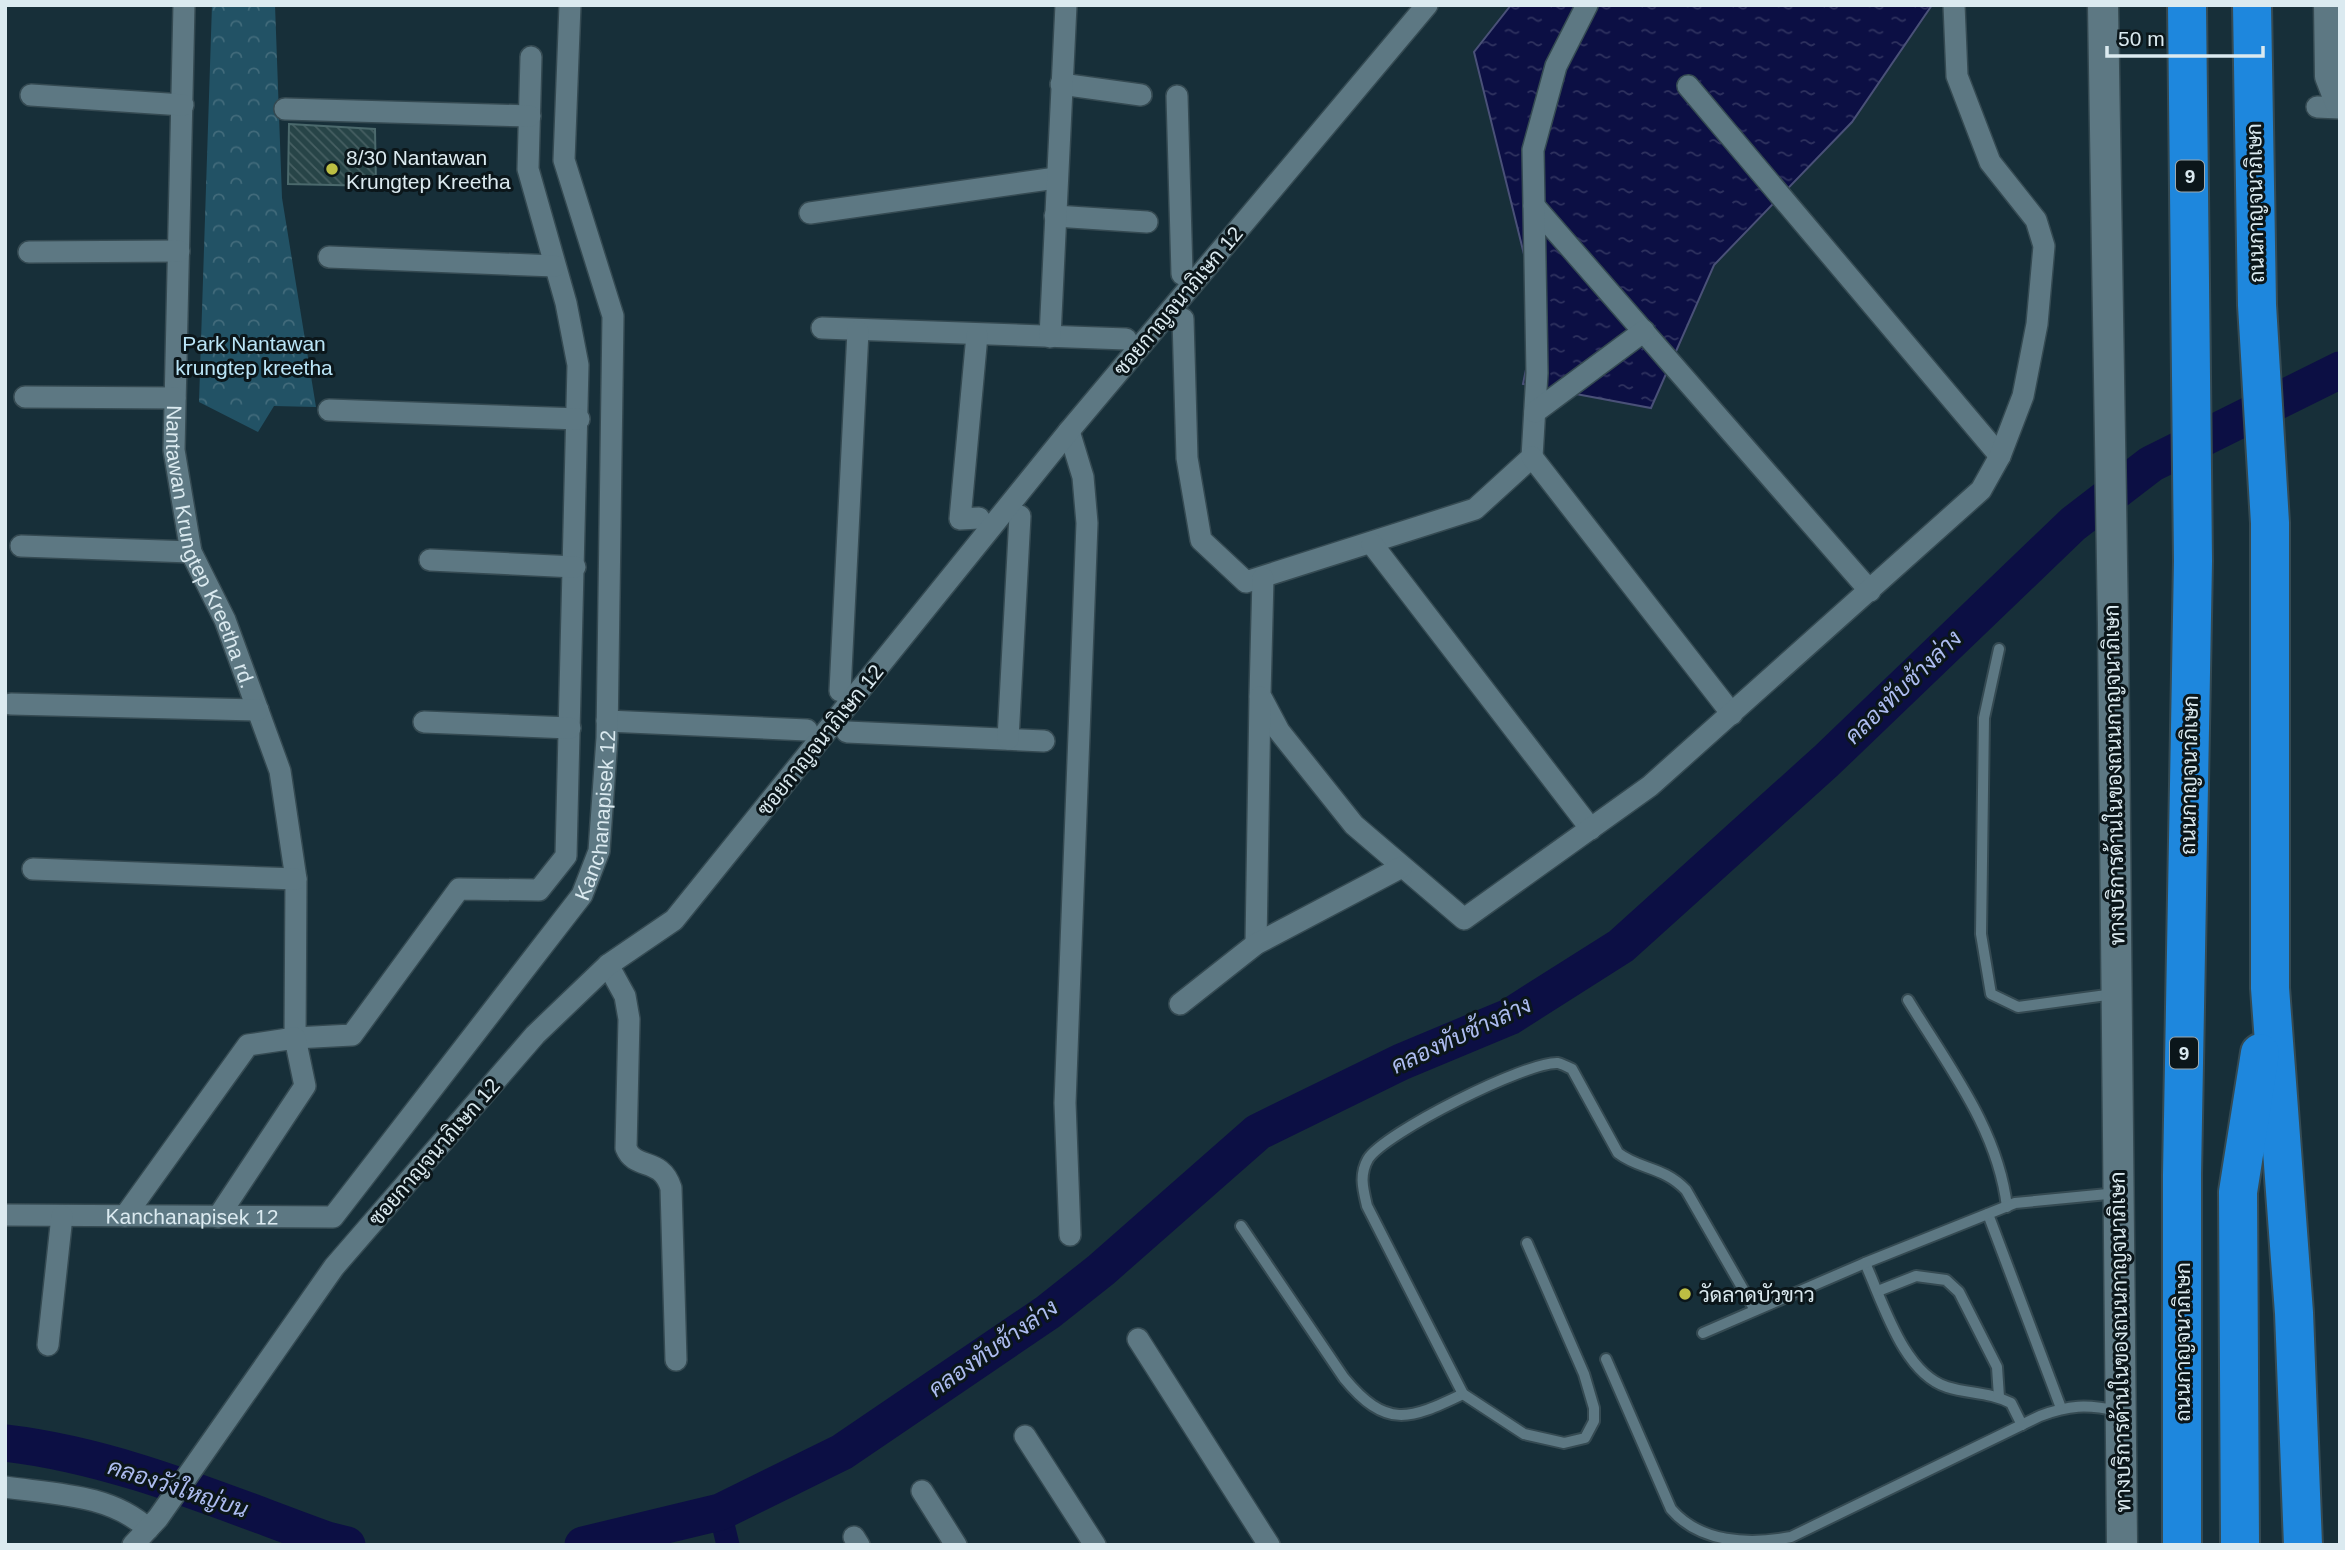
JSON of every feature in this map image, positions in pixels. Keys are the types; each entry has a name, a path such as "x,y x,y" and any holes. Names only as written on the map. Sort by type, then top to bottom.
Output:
{"highway":[{"name":"ถนนกาญจนาภิเษก","path":"2182,1545 2182,1175 2193,561 2193,346 2187,5"},
{"name":"ถนนกาญจนาภิเษก","path":"2252,5 2257,305 2270,523 2270,988 2294,1313 2303,1545"},
{"name":"ถนนกาญจนาภิเษก","path":"2239,1545 2238,1192 2270,988"}],"main road":[{"name":"ทางบริการด้านในของถนนกาญจนาภิเษก","path":"2103,5 2113,625 2122,1545"},
{"path":"2328,104 2329,5"}],"street":[{"name":"Nantawan Krungtep Kreetha rd.","path":"184,5 174,450 191,552 225,620 280,771 296,879 295,1038 305,1086 218,1217"},
{"name":"Kanchanapisek 12","path":"5,1215 334,1217 582,895 599,852 607,721 613,316 564,160 570,5"},
{"path":"1050,337 1066,5"},
{"name":"ซอยกาญจนาภิเษก 12","path":"133,1545 153,1524 334,1267 535,1035 608,965 674,920 1069,431 1427,5"},
{"path":"1587,5 1556,66 1533,150 1537,373 1532,457 1732,714"},
{"path":"1260,695 1279,731 1354,825 1465,919 1650,786 1981,490 2000,456 2023,396 2037,324 2044,246 2036,219 1990,162 1957,76 1954,5"},
{"path":"125,1216 248,1045 295,1038 352,1035 459,889 539,890 566,856 579,419 578,365 555,266 528,169 531,58"},
{"path":"1061,84 1141,94"},
{"path":"1688,86 2000,456"},
{"path":"31,95 183,105"},
{"path":"1177,96 1182,274"},
{"path":"2328,104 2340,108"},
{"path":"285,109 530,116"},
{"path":"810,213 1056,177"},
{"path":"1534,206 1870,591"},
{"path":"1055,216 1147,222"},
{"path":"29,252 179,251"},
{"path":"329,257 555,266"},
{"path":"1183,319 1187,458 1201,540 1246,582 1475,509 1532,457"},
{"path":"821,328 1126,339"},
{"path":"840,691 858,331"},
{"path":"1535,412 1644,331"},
{"path":"977,335 960,519 979,518"},
{"path":"25,397 176,398"},
{"path":"328,410 579,419"},
{"path":"1069,431 1083,477 1087,523 1065,1103 1070,1235"},
{"path":"1008,739 1020,516"},
{"path":"1371,544 1591,828"},
{"path":"21,546 191,552"},
{"path":"430,560 575,567"},
{"path":"1256,944 1263,578"},
{"path":"11,704 258,710"},
{"path":"607,721 807,730"},
{"path":"424,722 570,728"},
{"path":"841,731 1044,741"},
{"path":"1180,1004 1256,944 1402,867"},
{"path":"33,869 296,879"},
{"path":"608,965 625,996 629,1019 626,1148 629,1156 635,1160 655,1165 666,1173 671,1188 676,1360"},
{"path":"48,1345 62,1216"},
{"path":"1138,1339 1269,1545"},
{"path":"1025,1436 1095,1545"},
{"path":"5,1488 108,1505 153,1524"},
{"path":"922,1491 956,1545"}],"lane":[{"path":"1999,649 1984,718 1981,933 1991,994 2018,1007 2117,994"},
{"path":"1909,1000 1990,1135 2004,1180 2007,1207"},
{"path":"1527,1243 1584,1374 1594,1408 1594,1421 1584,1438 1564,1443 1524,1434 1463,1394 1367,1206 1361,1176 1369,1157 1426,1116 1536,1067 1559,1063 1572,1069 1618,1153 1627,1160 1646,1164 1673,1177 1686,1190 1755,1310"},
{"path":"1703,1333 1865,1262 2007,1207 2118,1193"},
{"path":"1987,1214 2061,1408"},
{"path":"1241,1226 1344,1378 1361,1398 1377,1411 1396,1417 1421,1415 1463,1394"},
{"path":"1865,1262 1910,1360 1929,1379 1948,1387 1999,1397 2011,1403 2022,1425"},
{"path":"1878,1291 1916,1276 1947,1280 1959,1292 1997,1367 1999,1397"},
{"path":"1606,1359 1671,1509 1684,1524 1700,1534 1723,1538 1772,1541 1791,1536 2061,1408 2087,1404 2120,1412"}],"green space":[{"name":"Park Nantawan krungtep kreetha","path":"212,5 275,5 282,198 316,407 274,406 258,432 199,402"}],"water":[{"path":"1511,5 1932,5 1852,122 1714,265 1651,408 1523,384 1538,311 1474,52"}],"building":[{"name":"8/30 Nantawan Krungtep Kreetha","path":"289,124 375,129 376,186 288,184"}],"waterway":[{"name":"คลองทับช้างล่าง","path":"583,1545 720,1512 842,1452 1048,1312 1101,1270 1258,1132 1401,1062 1509,1017 1621,946 1826,761 2073,524 2151,464 2340,370"},
{"name":"คลองวังใหญ่บน","path":"5,1443 47,1449 128,1469 347,1545"},
{"path":"720,1512 728,1545"}],"place":[{"name":"8/30 Nantawan Krungtep Kreetha","path":"332,169"},
{"name":"วัดลาดบัวขาว","path":"1685,1294"}]}
